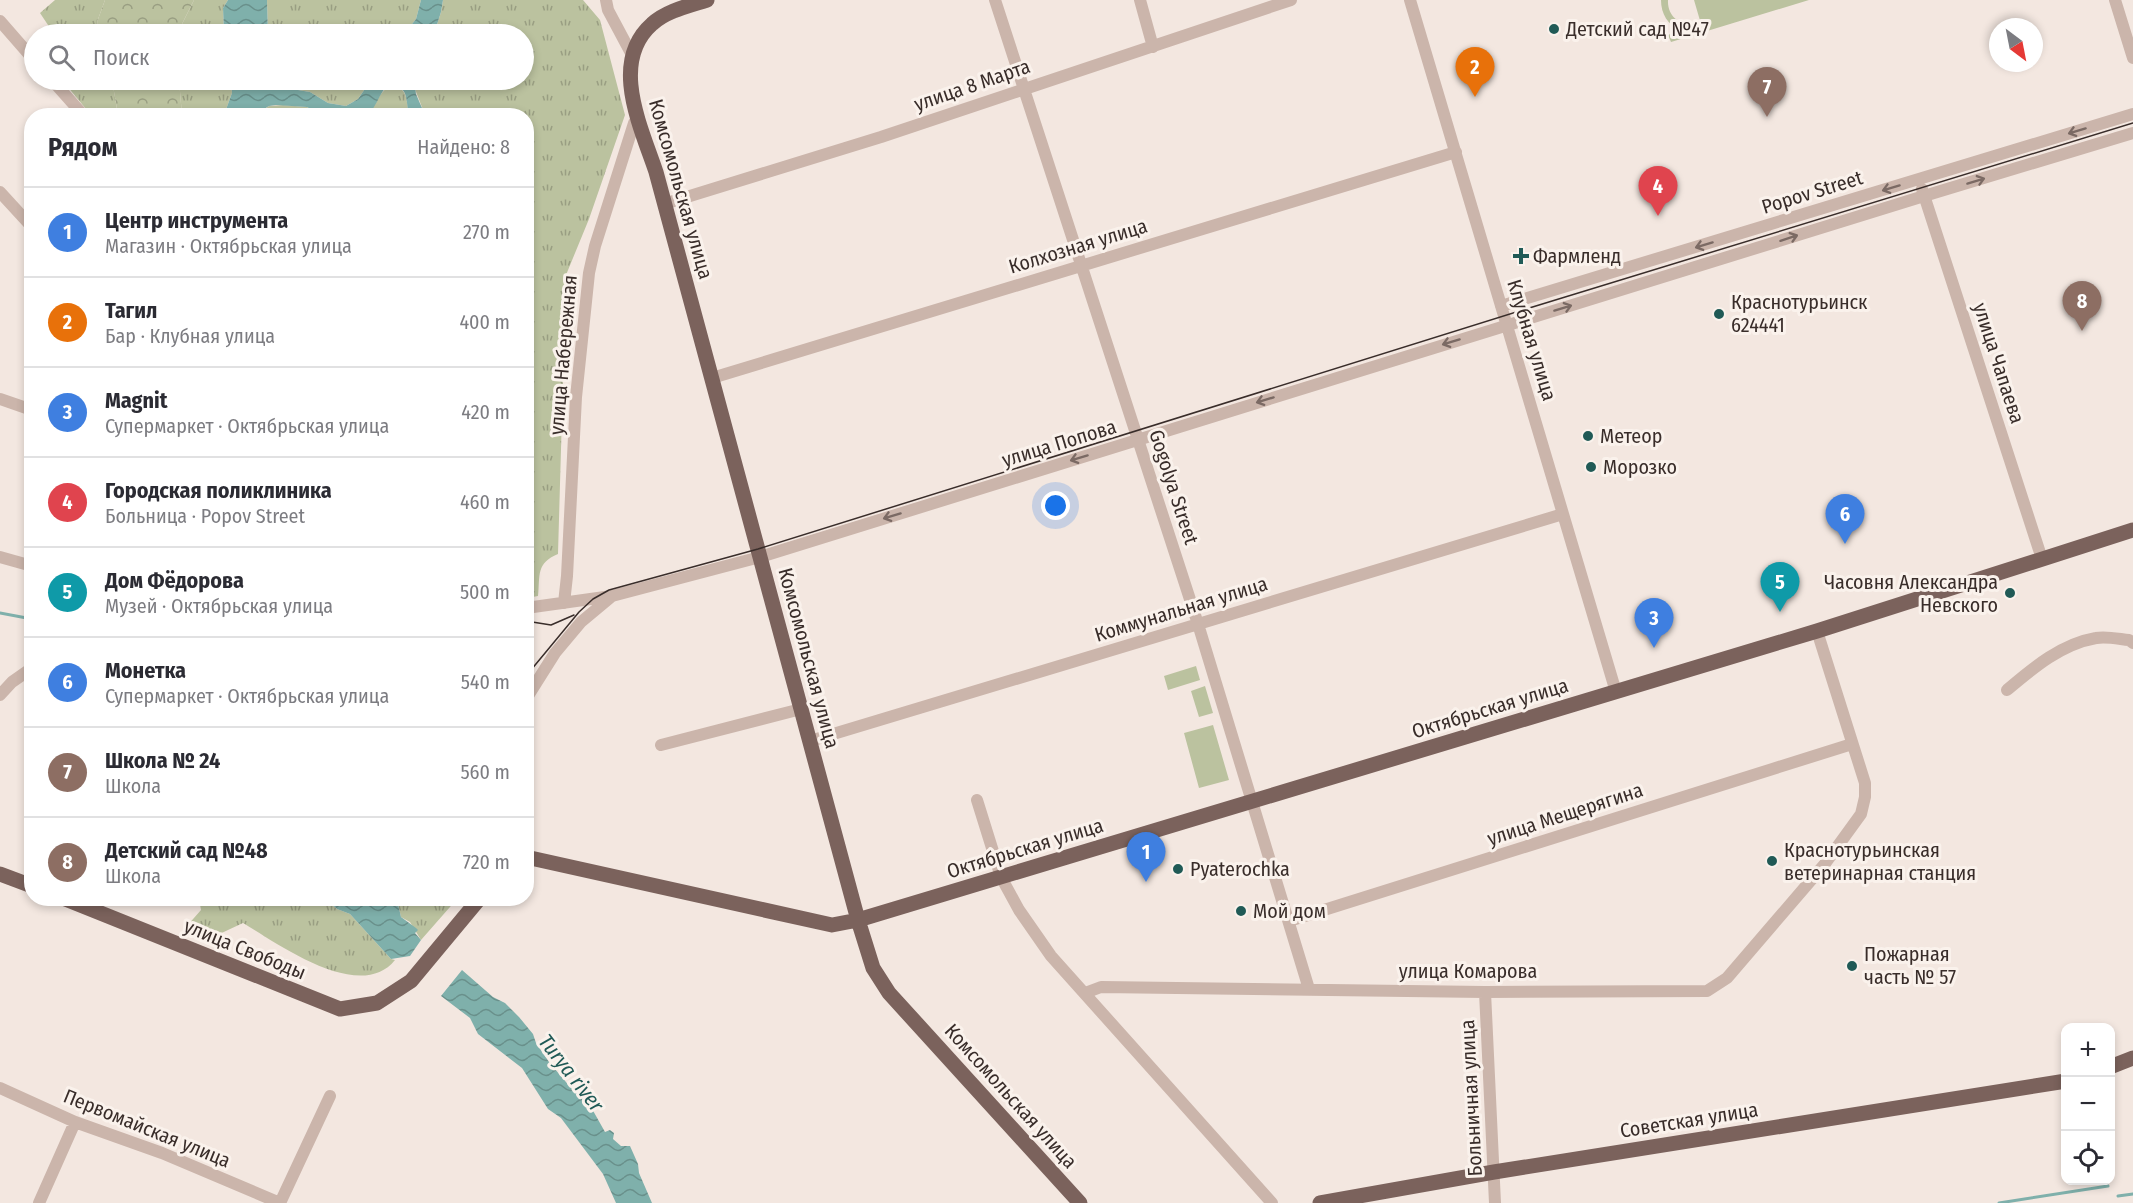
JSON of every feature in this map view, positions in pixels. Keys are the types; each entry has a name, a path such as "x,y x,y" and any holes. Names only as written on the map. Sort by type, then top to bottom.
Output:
{"main road":[{"path":"632,55 638,40 652,23 675,10 706,0"},
{"name":"Комсомольская улица","path":"632,55 630,75 632,93 712,378 858,921 873,968 889,993 1080,1203"},
{"name":"Октябрьская улица","path":"534,859 832,925 858,921 1817,631 2133,530"},
{"path":"0,874 24,883"},
{"name":"улица Свободы","path":"83,906 340,1009 377,1003 411,981 473,906"},
{"path":"2115,1065 2133,1059"},
{"name":"Советская улица","path":"1320,1203 1494,1172 2061,1082"}],"street":[{"path":"606,0 608,10 632,55"},
{"name":"Gogolya Street","path":"995,0 1198,624 1309,989"},
{"path":"1140,0 1153,47"},
{"name":"улица 8 Марта","path":"664,204 880,137 1291,0"},
{"name":"Клубная улица","path":"1410,0 1616,692"},
{"path":"2115,0 2133,58"},
{"path":"0,21 24,49"},
{"path":"61,90 77,108"},
{"name":"Popov Street","path":"1501,306 2133,114"},
{"name":"улица Набережная","path":"564,603 576,397 589,273 595,246 634,123 639,119"},
{"name":"Popov Street","path":"1507,324 2133,132"},
{"name":"Колхозная улица","path":"712,378 1456,152"},
{"name":"улица Чапаева","path":"1918,180 2042,559"},
{"path":"0,192 24,218"},
{"name":"улица Попова","path":"534,607 612,596 760,557 1507,324"},
{"path":"0,399 24,407"},
{"name":"Коммунальная улица","path":"810,741 1563,514"},
{"path":"0,557 24,564"},
{"path":"534,686 555,653 581,622 612,596"},
{"name":"улица Комарова","path":"1085,993 1101,987 1485,992 1707,991 1727,978 1817,873 1861,814 1865,797 1864,783 1817,631"},
{"path":"2007,690 2031,669 2064,648 2097,638 2129,640 2133,643"},
{"path":"0,695 24,674"},
{"path":"661,745 801,709"},
{"name":"улица Мещерягина","path":"1289,921 1852,744"},
{"path":"977,800 1001,877 1018,910 1051,956 1272,1203"},
{"name":"Больничная улица","path":"1485,992 1496,1203"},
{"name":"Первомайская улица","path":"0,1088 75,1122 162,1153 280,1203"},
{"path":"280,1203 330,1096"},
{"path":"39,1203 75,1122"}],"green space":[{"path":"55,0 105,0 98,24 47,24 40,13"},
{"path":"105,0 194,0 182,24 98,24"},
{"path":"194,0 228,0 223,8 224,24 182,24"},
{"path":"267,0 421,0 416,19 412,24 268,24"},
{"path":"443,0 583,0 600,20 625,115 589,219 566,275 558,554 546,561 540,570 538,596 534,597 534,108 422,108 415,90 534,90 534,24 437,24"},
{"path":"1661,0 1668,0 1670,12 1678,21 1695,25 1701,24 1694,0 1809,0 1671,42 1668,35 1680,30 1666,18"},
{"path":"70,90 114,90 117,108 85,108"},
{"path":"114,90 180,90 181,108 117,108"},
{"path":"180,90 232,90 227,108 181,108"},
{"path":"298,90 364,90 358,99 346,106 328,103 310,92"},
{"path":"385,90 402,90 408,108 373,108"},
{"path":"283,105 309,108 266,108"},
{"path":"1196,666 1200,680 1168,690 1164,676"},
{"path":"1205,686 1213,713 1199,717 1191,691"},
{"path":"1213,725 1229,780 1199,788 1184,733"},
{"path":"200,906 333,906 350,914 391,959 395,960 380,972 361,976 340,973 297,955 243,923 213,937 186,927 201,910"},
{"path":"398,906 451,906 421,940 410,922 401,917"}],"water":[{"path":"228,0 267,0 268,24 224,24 223,8"},
{"path":"421,0 443,0 437,24 412,24 416,19"},
{"path":"232,90 298,90 310,92 328,103 346,106 358,99 364,90 384,90 373,108 309,108 276,105 266,108 227,108"},
{"path":"403,90 415,90 422,108 408,108"},
{"path":"334,906 398,906 401,917 418,930 415,933 421,940 410,956 391,959 350,914"},
{"path":"462,970 493,997 505,1003 519,1017 533,1034 536,1043 549,1062 571,1088 579,1088 582,1091 605,1132 610,1130 614,1133 613,1139 621,1146 630,1146 652,1203 616,1203 603,1174 561,1118 548,1109 522,1068 478,1034 470,1018 441,996"}],"waterway":[{"path":"0,613 24,618"},
{"path":"1999,1203 2108,1186"},
{"path":"2118,1196 2133,1194"}],"tram line":[{"path":"534,666 579,612 593,599 609,590 758,549 1526,309 2133,123"},
{"path":"534,622 551,625 574,615"}],"place":[{"name":"Детский сад №47","path":"1554,29"},
{"name":"Тагил","path":"1475,97"},
{"name":"Школа № 24","path":"1767,117"},
{"name":"Городская поликлиника","path":"1658,216"},
{"name":"Фармленд","path":"1521,256"},
{"name":"Краснотурьинск 624441","path":"1719,314"},
{"name":"Детский сад №48","path":"2082,331"},
{"name":"Метеор","path":"1588,436"},
{"name":"Морозко","path":"1591,467"},
{"name":"Монетка","path":"1845,544"},
{"name":"Часовня Александра Невского","path":"2010,593"},
{"name":"Дом Фёдорова","path":"1780,612"},
{"name":"Magnit","path":"1654,648"},
{"name":"Краснотурьинская ветеринарная станция","path":"1772,861"},
{"name":"Pyaterochka","path":"1178,869"},
{"name":"Центр инструмента","path":"1146,882"},
{"name":"Мой дом","path":"1241,911"},
{"name":"Пожарная часть № 57","path":"1852,966"}],"water label":[{"name":"Turya river","path":"571,1073"}]}
